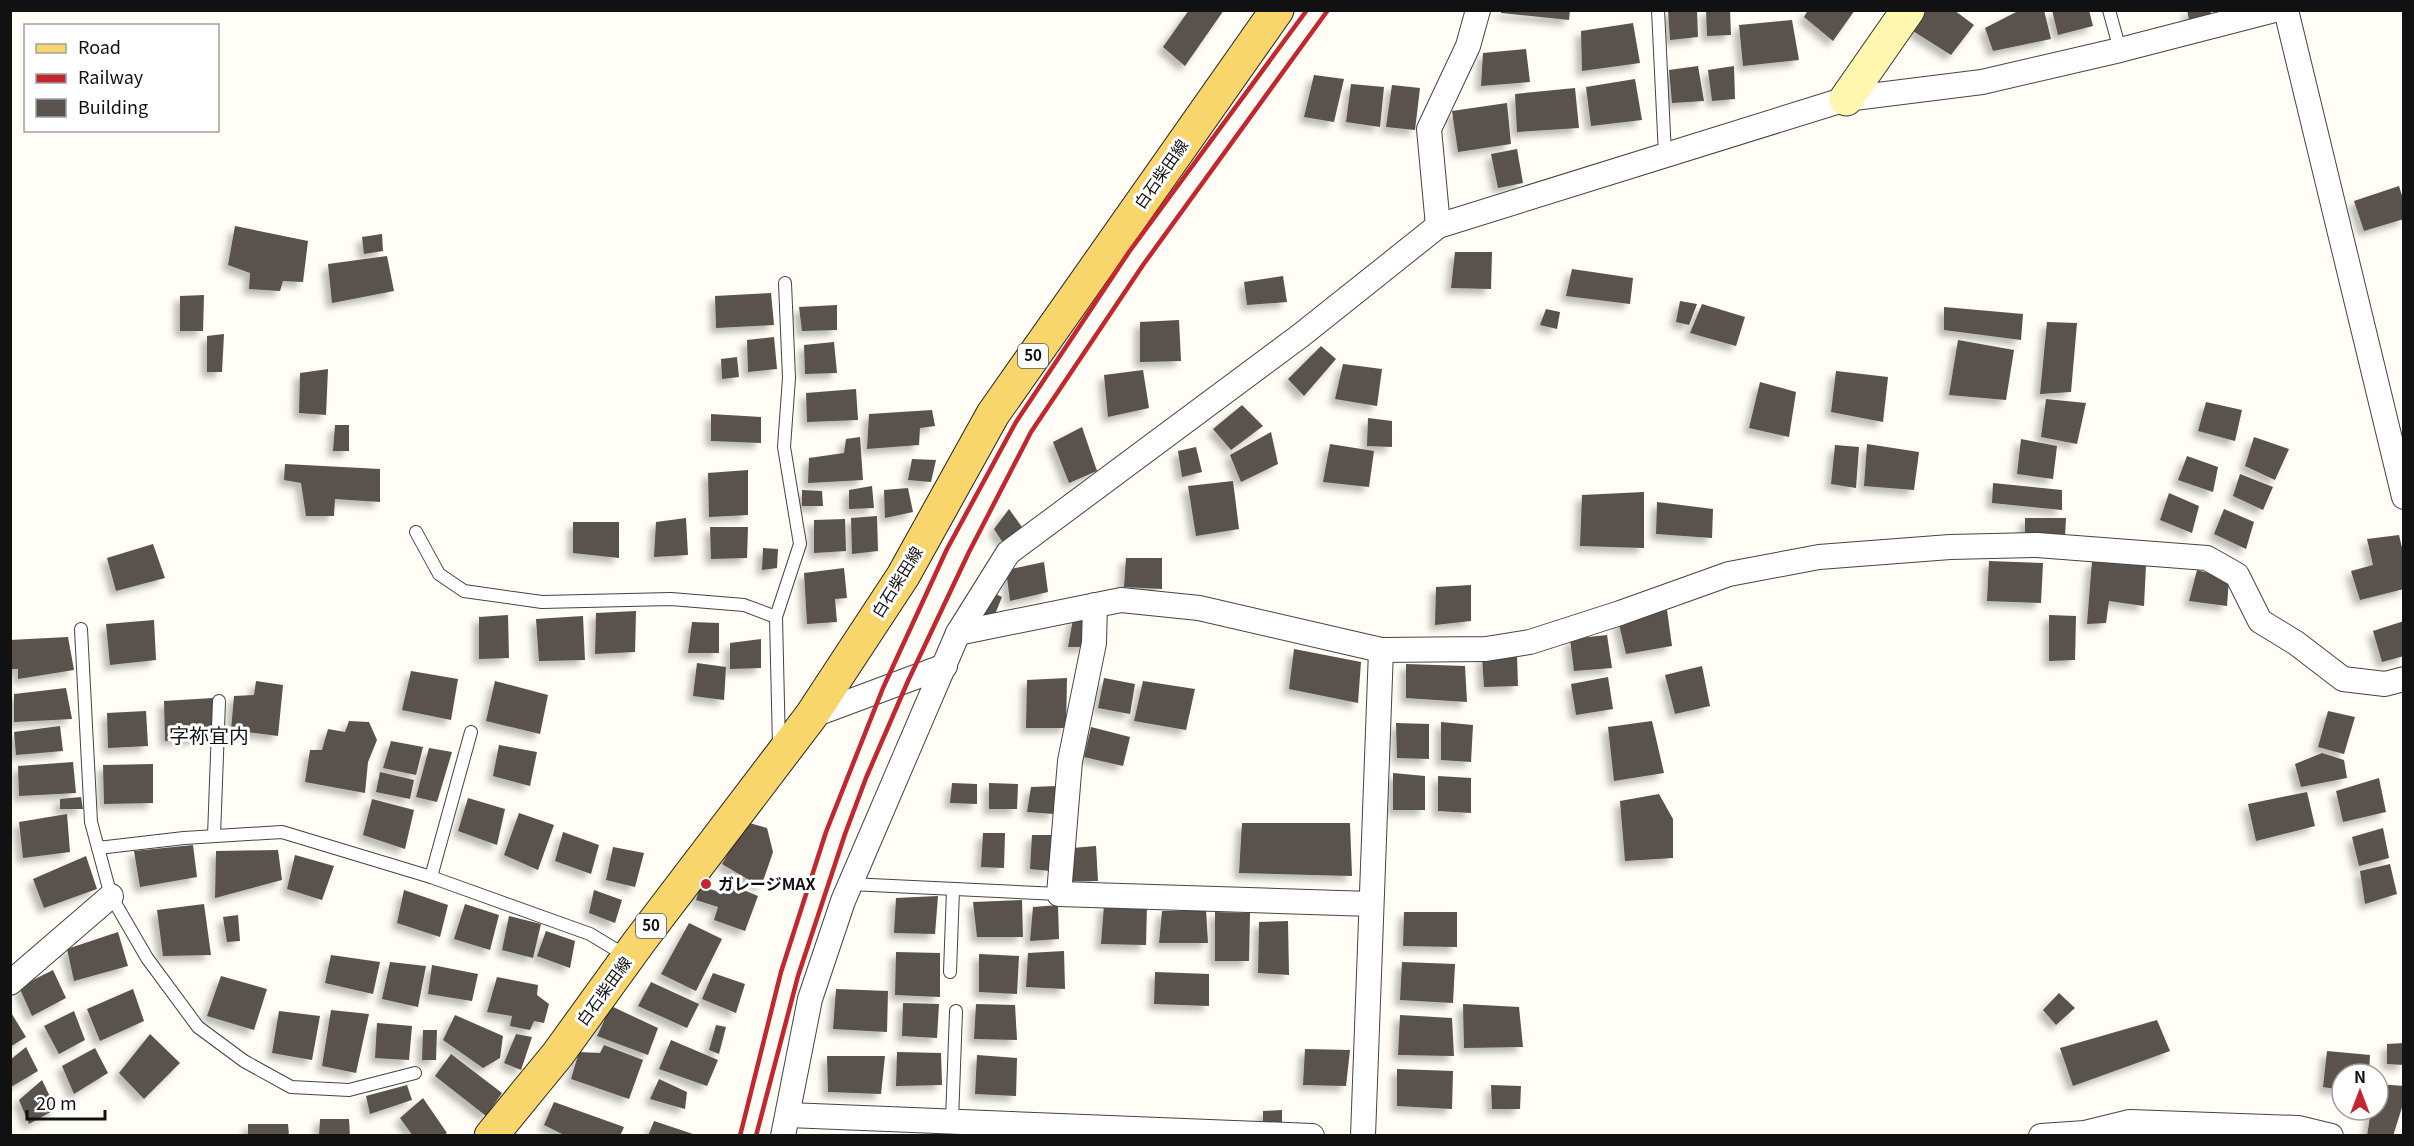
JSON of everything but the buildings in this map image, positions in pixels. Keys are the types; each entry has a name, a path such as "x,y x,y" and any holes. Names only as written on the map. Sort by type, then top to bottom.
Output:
{"main road":[{"name":"白石柴田線","path":"492,1136 558,1054 628,957 811,716 903,576 993,414 1277,10"}],"street":[{"path":"1438,226 1430,129 1468,46 1478,10"},
{"path":"1846,99 1908,10"},
{"path":"1312,1136 952,1121 899,1127 786,1125 810,999 850,884 958,633 1008,553 1300,336 1438,226 1846,99 1982,82 2120,50 2275,10"},
{"path":"2286,10 2403,497"},
{"path":"958,633 1121,600 1199,608 1382,650 1486,649 1530,642 1729,574 1819,557 1950,547 2037,544 2207,558 2237,575 2260,621 2296,643 2343,679 2385,684 2403,679"},
{"path":"1095,605 1094,643 1070,761 1059,894 1371,904"},
{"path":"1363,1136 1382,650"},
{"path":"811,716 945,666"},
{"path":"10,983 111,896"},
{"path":"2041,1136 2086,1134 2130,1122 2298,1128 2331,1136"}],"lane":[{"path":"1658,10 1665,155"},
{"path":"2109,10 2120,50"},
{"path":"779,757 776,617 800,544 784,447 789,378 785,283"},
{"path":"416,532 439,574 464,591 542,602 671,599 744,605 776,617"},
{"path":"81,629 91,822 111,896 147,958 198,1027 244,1061 291,1087 349,1090 415,1073"},
{"path":"214,836 219,701"},
{"path":"431,878 471,732"},
{"path":"98,848 214,836 282,832 431,878 590,934 628,957"},
{"path":"850,884 1059,894"},
{"path":"950,972 953,889"},
{"path":"952,1121 956,1011"}],"railway":[{"path":"740,1136 781,972 826,832 883,688 947,549 1016,422 1129,252 1307,10"},
{"path":"756,1136 798,976 845,834 866,778 908,681 969,552 1031,432 1143,265 1328,10"}],"place":[{"name":"ガレージMAX","path":"706,884"}],"district":[{"name":"字祢宜内","path":"209,736"}]}
